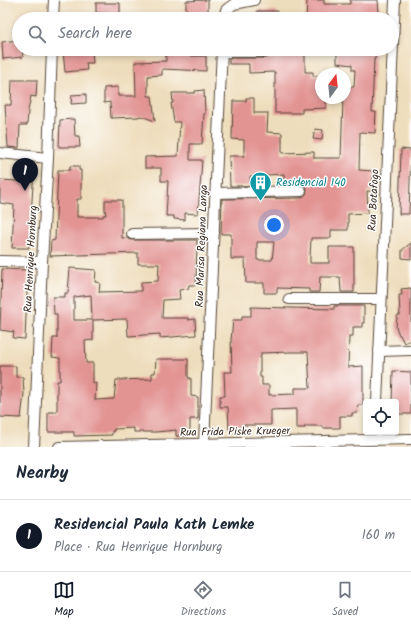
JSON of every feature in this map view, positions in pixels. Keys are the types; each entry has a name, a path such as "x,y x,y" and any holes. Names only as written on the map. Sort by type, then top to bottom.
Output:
{"street":[{"path":"53,12 54,0"},
{"path":"226,12 234,4 254,0"},
{"name":"Rua Botafogo","path":"394,12 395,0"},
{"name":"Rua Henrique Hornburg","path":"34,447 52,56"},
{"name":"Rua Marisa Regiana Langa","path":"204,443 222,56"},
{"name":"Rua Botafogo","path":"377,399 392,56"},
{"path":"0,153 48,158"},
{"path":"215,193 302,191"},
{"path":"132,234 214,233"},
{"path":"0,261 42,262"},
{"path":"289,299 381,299"},
{"path":"379,351 411,350"},
{"name":"Rua Frida Piske Krueger","path":"59,447 204,443 297,444 376,436 411,440"}],"building":[{"path":"208,0 208,12 186,12 186,1"},
{"path":"307,0 324,0 324,4 350,4 350,0 378,0 379,12 306,12"},
{"path":"96,3 120,3 120,12 96,12"},
{"path":"257,11 277,11 277,12"},
{"path":"12,41 12,56 23,57 3,59 2,42"},
{"path":"63,56 92,56 93,63 86,63 87,70 65,72"},
{"path":"166,56 206,56 206,71 162,69 162,75 148,76 148,96 152,96 155,121 141,116 111,118 110,102 104,103 104,88 118,87 118,96 136,96 135,62 166,61"},
{"path":"305,56 305,72 313,72 313,76 315,76 315,104 326,104 326,108 302,109 302,113 275,113 275,72 249,73 249,64 229,64 229,58"},
{"path":"337,56 375,56 372,112 376,112 375,133 360,132 359,170 373,171 372,191 367,191 368,213 348,214 348,230 331,230 331,238 311,238 310,263 329,263 329,247 354,247 354,292 341,292 340,277 320,277 319,292 309,292 309,289 277,288 277,293 264,293 264,283 246,283 245,259 231,259 231,234 221,234 222,199 301,198 306,194 307,190 306,187 301,185 284,185 284,174 250,176 250,186 230,186 229,156 244,156 244,140 232,139 233,101 246,101 246,98 254,98 254,113 268,113 267,132 282,133 282,153 314,152 314,158 341,158 343,104 351,104 351,87 354,87 355,70 352,70 352,65 337,63","holes":["257,242 274,242 272,260 257,260"]},
{"path":"12,80 37,80 36,97 31,96 27,125 20,125 19,148 8,147 5,105 11,105"},
{"path":"204,90 205,114 202,144 190,144 190,160 202,160 198,214 185,213 185,220 174,219 174,216 166,216 168,181 161,181 161,168 145,168 145,157 178,156 180,122 174,122 171,103 173,103 172,93 195,93 195,91"},
{"path":"86,94 86,103 71,104 72,95"},
{"path":"74,119 75,136 79,136 80,147 59,147 60,120"},
{"path":"315,129 323,130 322,140 313,139"},
{"path":"401,149 411,150 409,214 399,214"},
{"path":"70,166 79,166 79,170 81,170 81,199 77,199 77,217 103,217 103,215 106,215 105,200 122,200 122,238 132,240 197,240 196,285 189,285 188,289 179,290 180,299 163,300 162,318 188,318 188,320 195,319 196,335 160,338 160,334 128,336 127,319 93,320 93,340 85,341 86,363 93,363 93,383 96,383 95,400 114,399 116,380 152,379 152,373 155,373 156,359 188,359 188,378 191,378 191,396 198,397 198,419 190,419 190,436 176,436 176,430 134,432 134,428 114,429 114,431 112,431 112,435 74,436 74,432 48,432 48,412 57,412 57,381 60,381 60,358 52,357 53,338 57,338 57,314 54,314 53,297 65,297 65,293 68,293 70,268 96,270 95,282 100,283 99,292 141,291 141,282 158,281 159,264 138,264 138,253 50,256 51,241 55,240 58,170 70,170","holes":["91,295 92,320 74,320 74,297"]},
{"path":"18,168 34,169 29,248 12,248 14,205 0,203 0,180 17,181"},
{"path":"411,243 411,259 402,258 402,250"},
{"path":"2,269 28,270 25,339 13,338 14,332 0,330"},
{"path":"411,288 411,340 404,343 396,327 397,317 400,315 399,295 402,295 401,289"},
{"path":"334,306 364,306 364,323 362,323 362,327 353,327 353,336 349,336 348,367 363,366 363,405 358,405 357,413 352,413 352,416 340,416 340,428 305,426 305,428 296,428 296,409 271,410 271,425 241,425 241,429 229,429 228,407 220,407 220,396 225,396 224,372 232,372 231,340 233,320 242,320 242,316 251,316 251,307 334,309","holes":["308,352 310,388 295,388 295,394 269,395 269,385 262,385 262,377 260,377 261,353"]},
{"path":"0,366 16,366 16,377 23,377 24,394 21,418 0,417"},
{"path":"393,371 411,372 411,414 399,414 399,399 392,399"}],"place":[{"name":"Residencial Paula Kath Lemke","path":"25,191"},
{"name":"Residencial 140","path":"261,202"}]}
